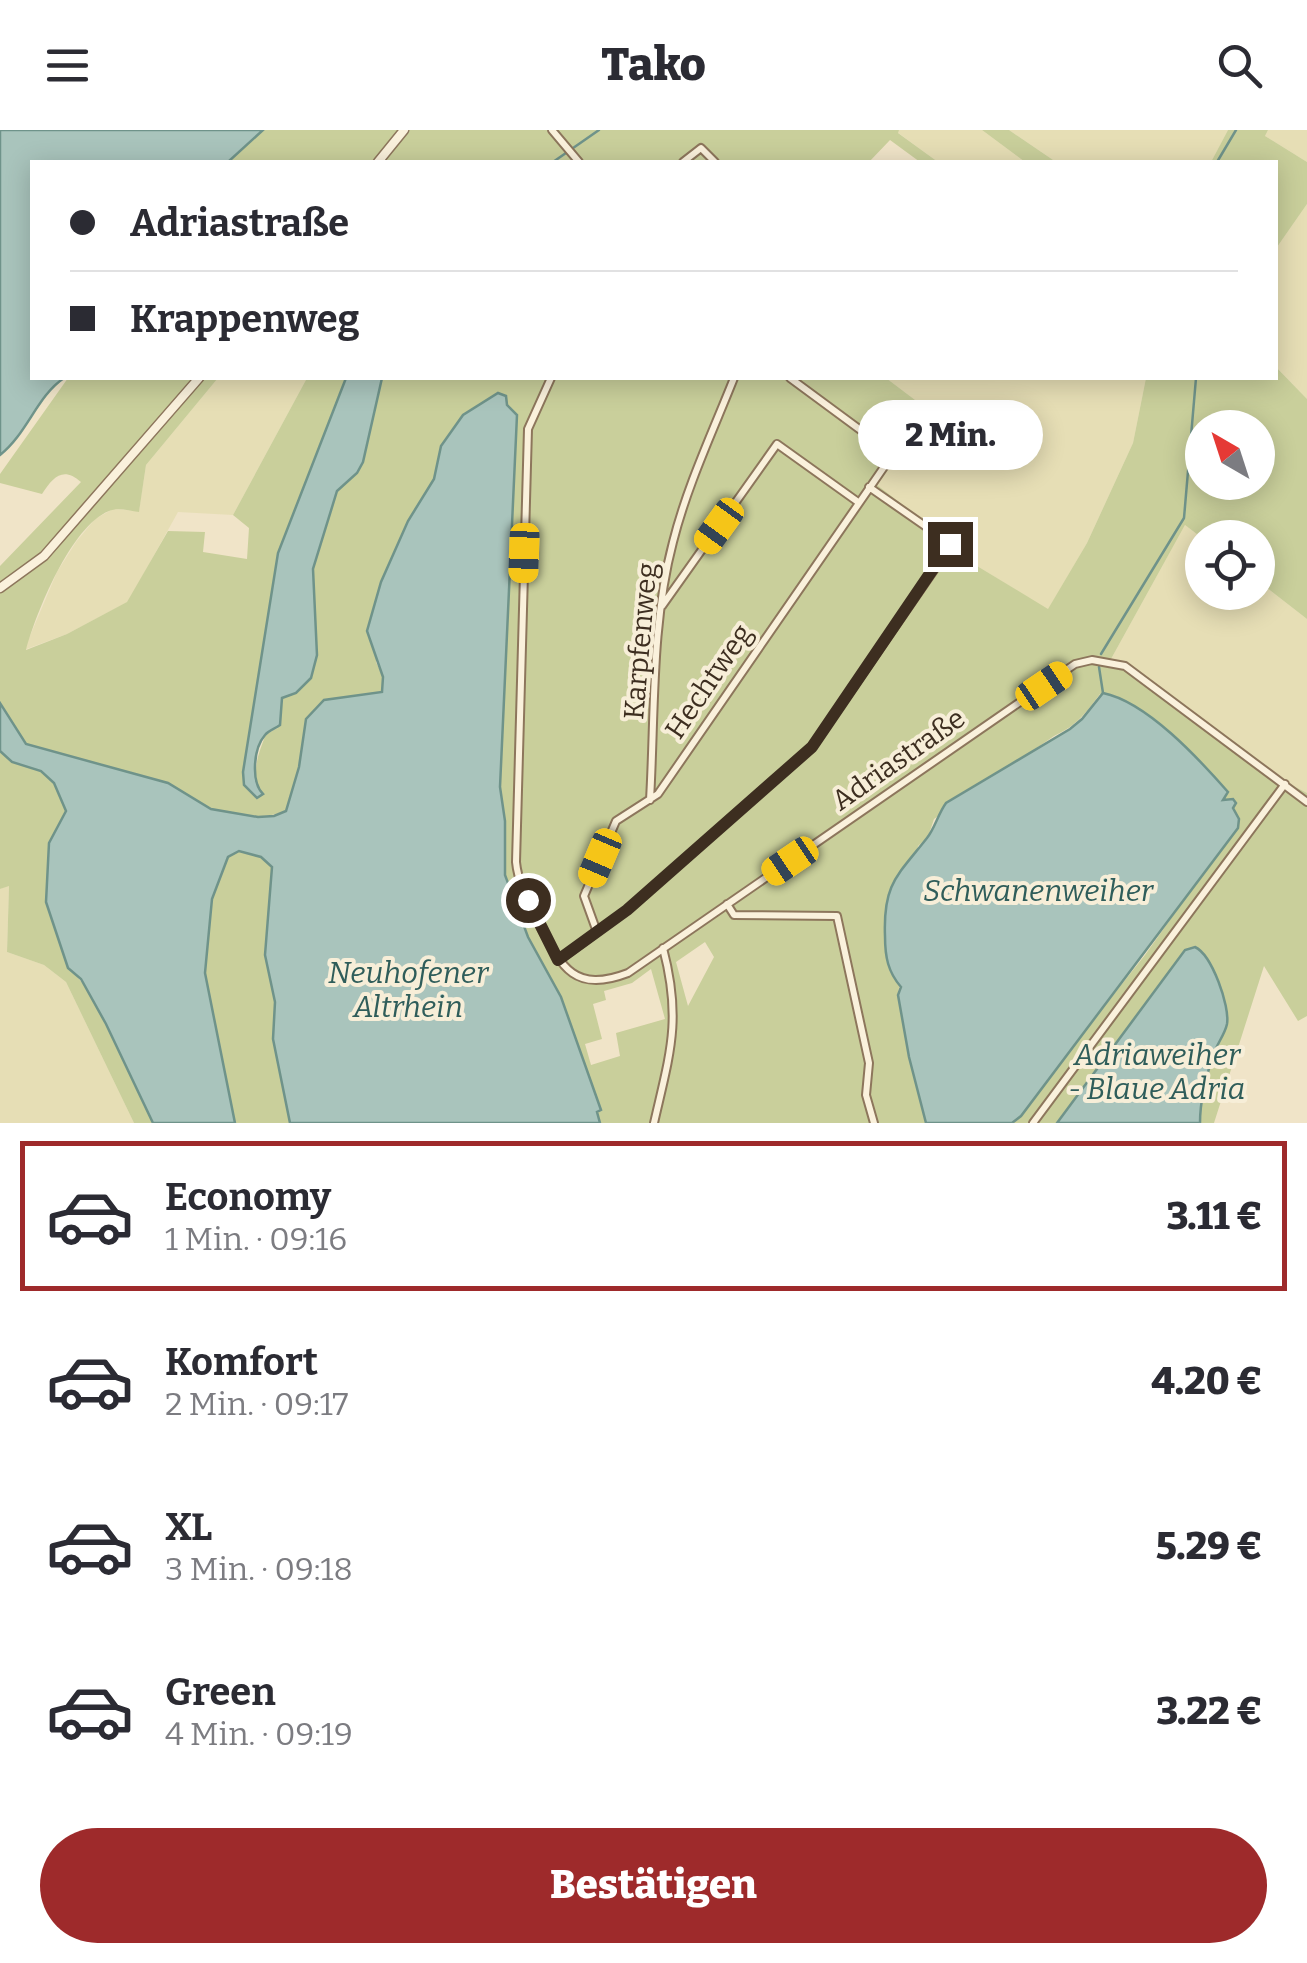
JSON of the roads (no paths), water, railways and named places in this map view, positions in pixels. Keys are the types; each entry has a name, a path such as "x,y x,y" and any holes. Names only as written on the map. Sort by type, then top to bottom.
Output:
{"street":[{"path":"380,160 404,130"},
{"path":"552,130 577,160"},
{"path":"686,160 701,148 713,160"},
{"path":"0,588 44,556 197,380"},
{"path":"550,380 528,430 515,842 518,874 558,960 636,903 812,747 950,548 948,542 870,487"},
{"name":"Karpfenweg","path":"650,800 660,608 679,522 733,380"},
{"name":"Hechtweg","path":"597,932 584,901 616,821 658,794 893,454 793,380"},
{"path":"660,608 777,444 858,502"},
{"name":"Adriastraße","path":"558,960 579,978 596,981 628,972 1075,664 1092,660 1125,666 1307,802"},
{"path":"1033,1123 1285,784"},
{"path":"727,904 734,916 837,916 869,1064 866,1095 874,1123"},
{"path":"654,1123 676,1020 674,986 663,948"}],"water":[{"path":"0,130 263,130 230,160 30,160 30,380 62,380 0,455"},
{"path":"345,380 382,380 363,462 337,491 313,569 317,655 311,678 296,693 282,698 280,725 261,741 255,774 263,794 257,798 244,785 243,772 278,553"},
{"name":"Neuhofener Altrhein","path":"498,393 506,396 507,405 517,415 500,787 505,821 505,875 528,937 561,997 601,1110 597,1112 600,1123 290,1123 273,1039 275,1002 265,955 272,867 261,857 239,851 228,857 212,899 205,973 235,1123 153,1123 106,1024 81,979 68,968 46,902 49,843 66,811 54,783 41,771 12,762 0,751 0,703 26,744 168,783 211,809 258,817 286,811 299,767 306,719 324,700 382,692 383,677 367,631 381,582 408,521 434,479 441,446 463,415"},
{"name":"Schwanenweiher","path":"1103,693 1137,708 1187,749 1228,792 1223,800 1233,799 1236,803 1233,808 1239,819 1238,828 1021,1116 1012,1123 926,1123 909,1057 898,995 901,987 893,976 885,944 886,904 894,882 930,834 946,803 1070,729"},
{"name":"Adriaweiher - Blaue Adria","path":"1195,947 1213,970 1227,1016 1206,1079 1200,1123 1057,1123 1185,950"}],"waterway":[{"path":"556,160 599,130"},
{"path":"1218,160 1236,130"},
{"path":"1101,654 1184,518 1196,380"},
{"path":"1099,667 1103,693"}]}
